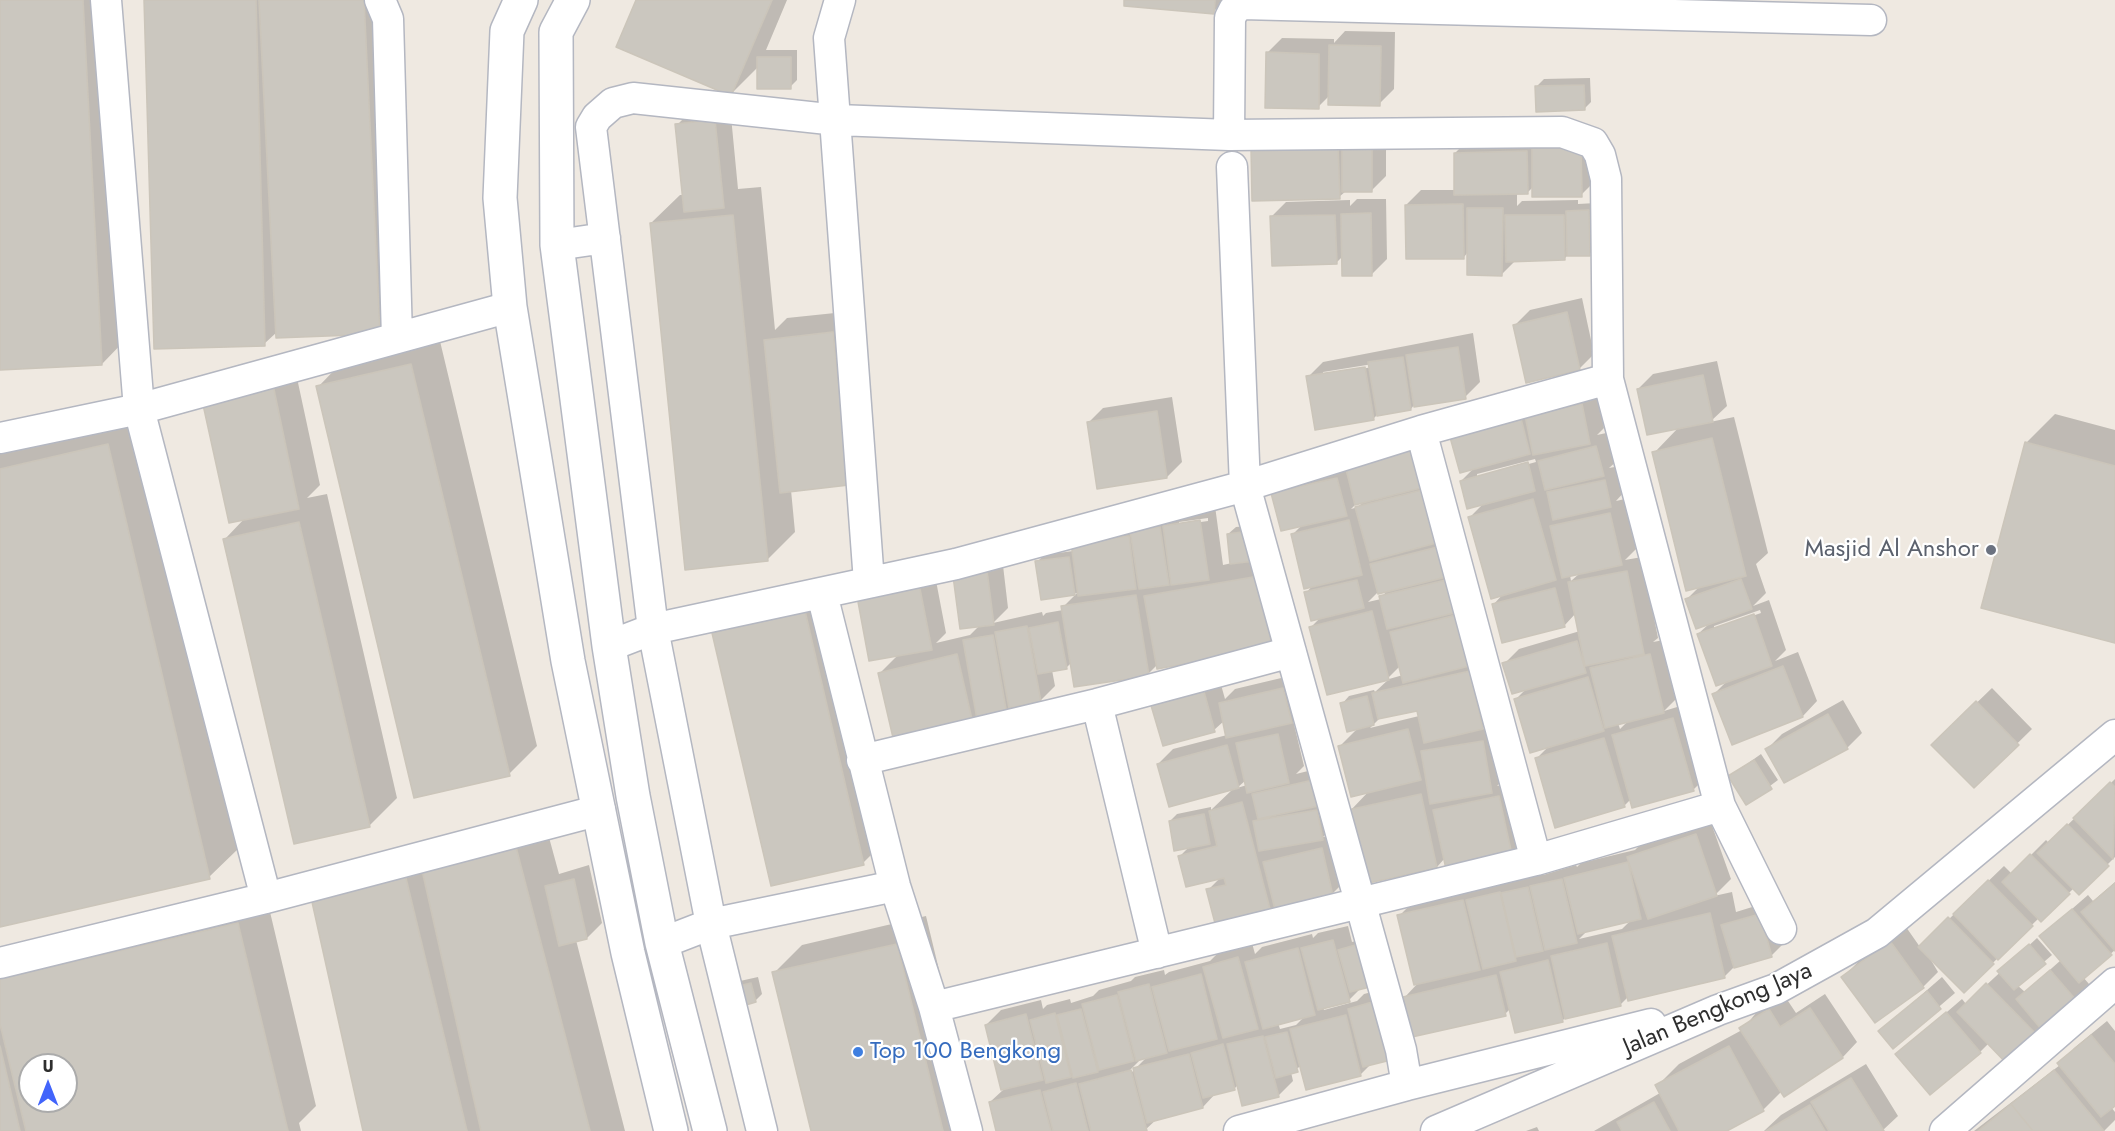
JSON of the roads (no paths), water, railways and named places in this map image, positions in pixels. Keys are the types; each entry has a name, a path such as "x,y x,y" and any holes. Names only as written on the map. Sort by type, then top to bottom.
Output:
{"main road":[{"path":"521,0 507,31 500,198 510,307 568,661 628,953 671,1131"},
{"path":"573,0 556,32 557,244 609,646 633,796 662,943 710,1131"}],"street":[{"path":"106,0 139,408 266,898"},
{"path":"381,0 388,19 397,338"},
{"path":"840,0 829,38 837,120 868,582"},
{"path":"1229,135 1230,18 1234,10 1242,4 1870,20"},
{"path":"762,1131 711,924 653,629 591,127 597,117 613,103 633,98 837,120 1229,135 1562,132 1593,143 1600,155 1606,179 1608,379 1720,806 1781,929"},
{"path":"1232,167 1245,486 1401,1050 1407,1085"},
{"path":"557,244 605,238"},
{"path":"0,438 139,408 510,307"},
{"path":"609,646 653,629 956,564 1245,486 1421,431 1608,379"},
{"path":"1421,431 1536,860"},
{"path":"822,594 895,886 934,1007 967,1131"},
{"path":"862,760 1097,704 1291,652"},
{"path":"1097,704 1157,952"},
{"name":"Jalan Bengkong Jaya","path":"1436,1131 1719,1010 1776,989 1877,933 2115,735"},
{"path":"934,1007 1536,860 1720,806"},
{"path":"0,963 266,898 600,810"},
{"path":"662,943 711,924 895,886"},
{"path":"1945,1131 2115,983"},
{"path":"1239,1131 1622,1030 1719,1010"}],"place":[{"name":"Masjid Al Anshor","path":"1991,550"},
{"name":"Top 100 Bengkong","path":"858,1052"}]}
